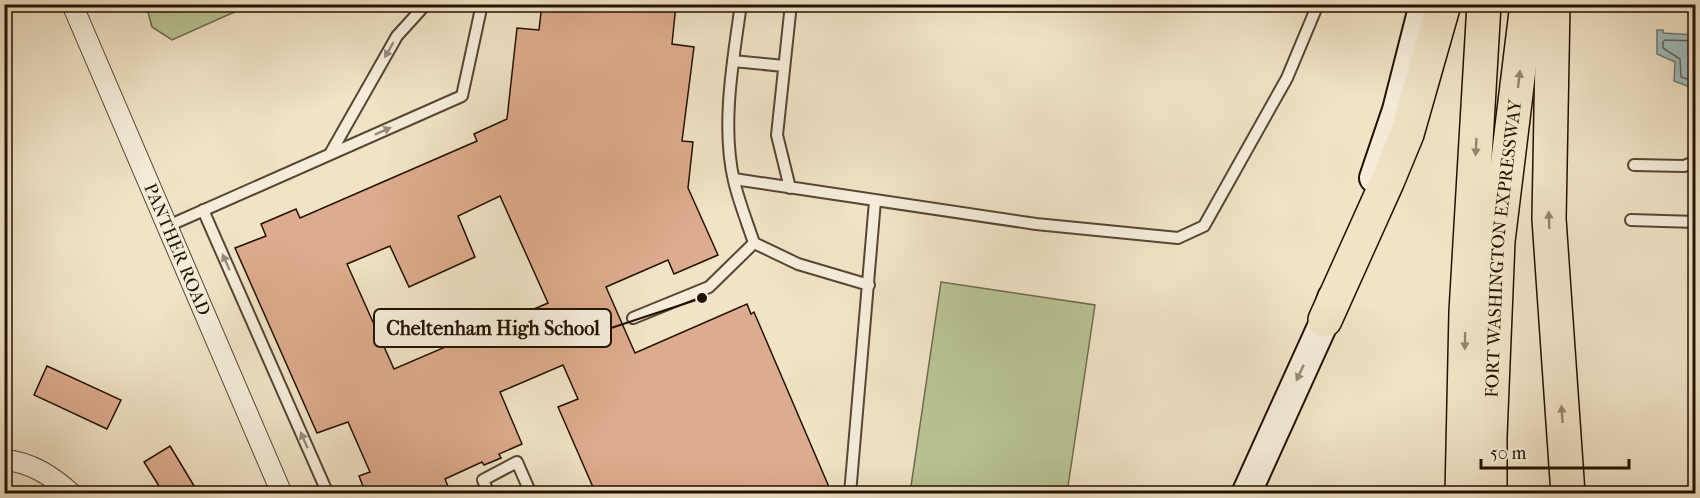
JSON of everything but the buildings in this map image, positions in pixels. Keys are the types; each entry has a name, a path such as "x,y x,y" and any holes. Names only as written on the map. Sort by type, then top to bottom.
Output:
{"highway":[{"path":"1325,320 1407,134 1444,4"},
{"name":"FORT WASHINGTON EXPRESSWAY","path":"1462,494 1466,312 1484,4"},
{"name":"FORT WASHINGTON EXPRESSWAY","path":"1490,494 1490,436 1498,241 1527,4"},
{"path":"1553,4 1549,219 1568,494"}],"main road":[{"path":"1246,494 1325,320 1397,110 1424,4"}],"street":[{"name":"PANTHER ROAD","path":"72,4 282,494"},
{"path":"4,460 30,465 50,476 72,494"}],"lane":[{"path":"330,154 397,36 426,4"},
{"path":"168,226 462,96 482,4"},
{"path":"741,4 733,61 729,134 734,180 754,243 798,264 869,285"},
{"path":"790,188 777,135 791,4"},
{"path":"734,180 1036,224 1178,238 1204,226 1287,78 1318,4"},
{"path":"733,61 784,66"},
{"path":"1634,165 1684,166 1695,161"},
{"path":"850,494 875,201"},
{"path":"203,210 328,494"},
{"path":"1631,220 1695,222"},
{"path":"633,318 709,286 754,243"},
{"path":"489,494 483,480 517,462 531,494"}],"green space":[{"path":"146,4 250,5 172,40 152,27"},
{"path":"941,282 1095,305 1067,493 910,493"}],"water":[{"path":"1657,30 1663,30 1663,33 1695,35 1695,85 1693,88 1674,81 1675,62 1657,54"}],"place":[{"name":"Cheltenham High School","path":"702,298"}]}
